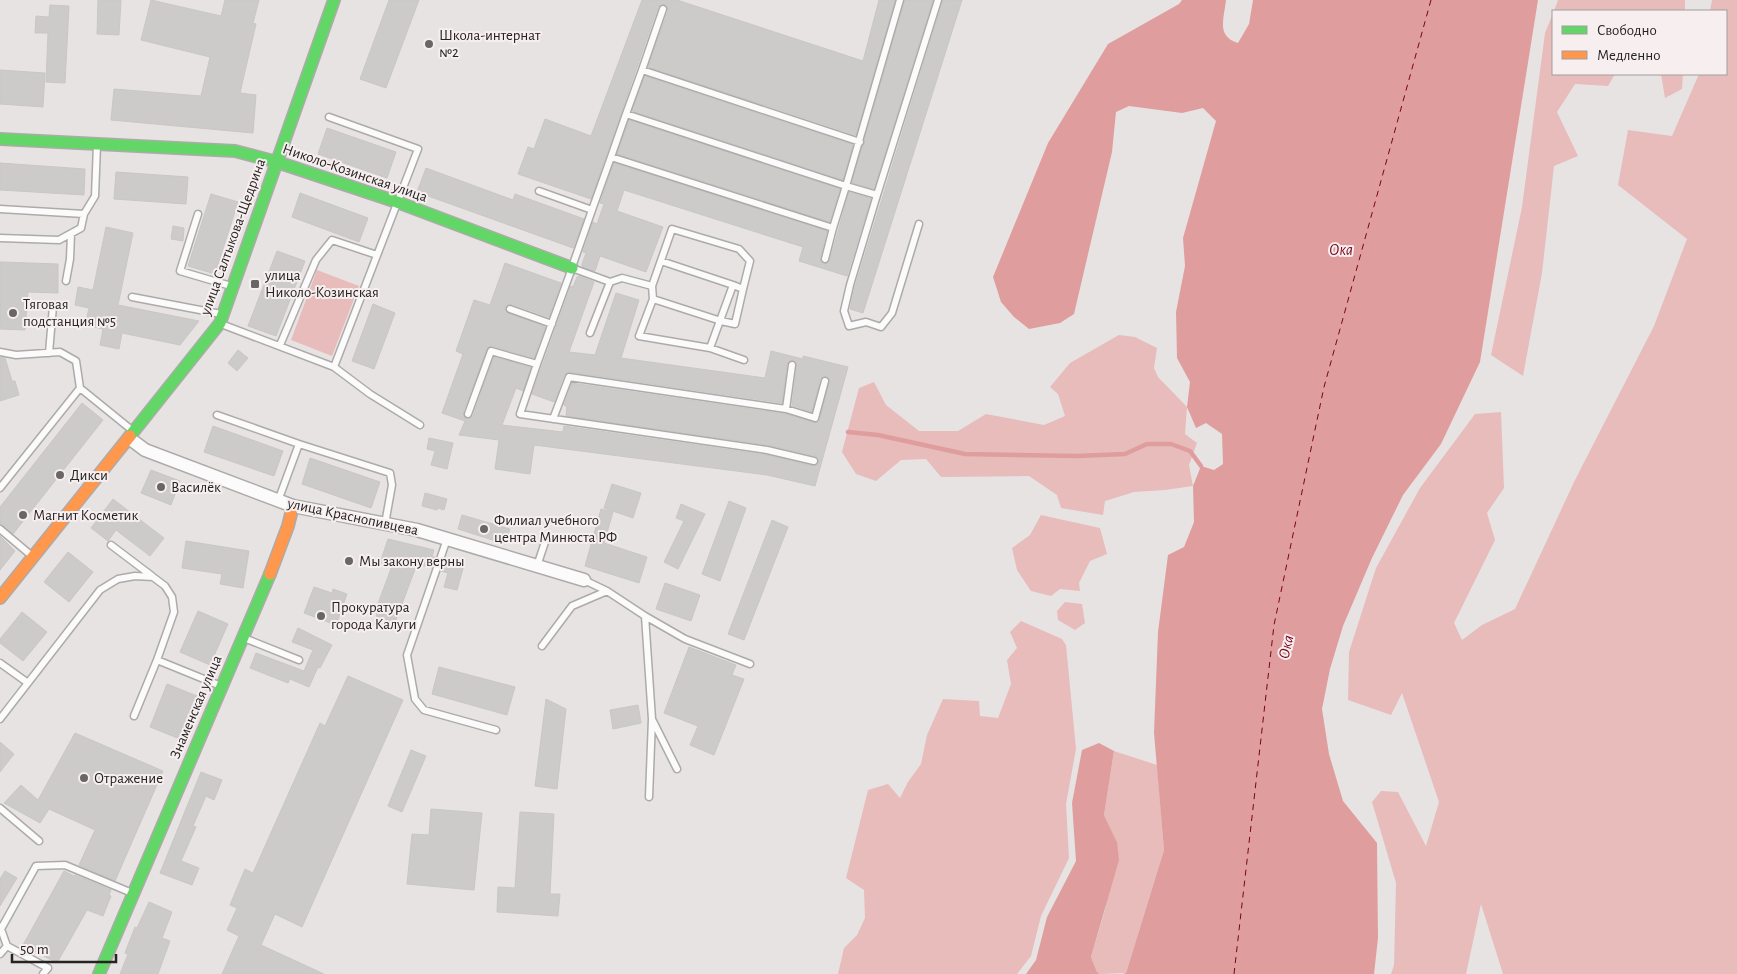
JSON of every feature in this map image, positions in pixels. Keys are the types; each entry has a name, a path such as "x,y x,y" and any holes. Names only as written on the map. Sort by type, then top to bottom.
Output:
{"street":[{"name":"улица Салтыкова-Щедрина","path":"1,595 132,435 221,319 334,0"},
{"name":"Николо-Козинская улица","path":"0,139 235,150 398,202 572,268"},
{"name":"улица Краснопивцева","path":"132,435 145,450 293,506 417,530 584,580"},
{"name":"Знаменская улица","path":"99,974 275,562 293,506"}],"lane":[{"path":"825,259 900,0"},
{"path":"919,224 892,313 881,327 866,322 849,326 844,311 850,285 938,0"},
{"path":"663,9 520,414 767,450 814,461"},
{"path":"642,70 860,142"},
{"path":"626,114 877,195"},
{"path":"329,117 418,149 334,366"},
{"path":"0,238 59,240 81,228 84,214 95,196 97,144"},
{"path":"611,157 833,228"},
{"path":"539,191 592,210"},
{"path":"0,209 84,214"},
{"path":"198,214 180,271 233,286"},
{"path":"653,299 734,324 750,261 739,249 672,229 652,286 653,299 639,336 710,348 744,360"},
{"path":"66,281 70,259 71,234"},
{"path":"280,345 316,260 332,240 377,255"},
{"path":"661,261 743,289"},
{"path":"572,268 610,282 622,278 652,286"},
{"path":"590,333 610,282"},
{"path":"710,348 733,285"},
{"path":"132,297 221,319 334,366 370,394 420,425"},
{"path":"50,353 54,306"},
{"path":"510,309 552,324"},
{"path":"468,414 491,351 537,364"},
{"path":"0,352 16,355 60,352 76,362 80,388 132,435"},
{"path":"786,409 792,365"},
{"path":"553,419 569,377 786,409 815,418 825,381"},
{"path":"0,488 80,388"},
{"path":"217,415 390,474 392,485 386,524"},
{"path":"278,501 299,444"},
{"path":"0,530 33,557"},
{"path":"447,539 407,655 414,699 424,710 496,730"},
{"path":"537,566 545,542"},
{"path":"111,545 166,586 172,598 174,612 134,716"},
{"path":"0,719 100,590 118,578 135,576 153,577"},
{"path":"584,580 607,591 685,639 750,664"},
{"path":"542,646 572,606 607,591"},
{"path":"645,616 652,719 649,797"},
{"path":"243,638 299,660"},
{"path":"157,660 222,686"},
{"path":"0,663 28,683"},
{"path":"652,719 677,769"},
{"path":"0,808 39,841"},
{"path":"43,974 48,968 7,946 1,928 36,866 65,865 133,893"},
{"path":"0,954 7,946"}],"shaded area":[{"path":"1558,0 1685,0 1685,10 1554,10"},
{"path":"1712,0 1737,0 1737,974 1503,974 1481,904 1466,974 1391,974 1394,965 1396,883 1372,802 1381,791 1398,792 1426,846 1439,802 1402,693 1391,715 1348,700 1349,652 1376,568 1420,488 1475,414 1501,412 1504,488 1487,513 1495,540 1454,623 1462,640 1482,625 1515,609 1575,480 1654,326 1687,239 1618,185 1628,130 1672,136 1699,75 1727,75 1727,10 1710,10"},
{"path":"1552,16 1552,75 1614,75 1608,86 1575,84 1557,112 1578,156 1554,166 1542,273 1523,376 1491,355 1522,207 1545,33"},
{"path":"1661,75 1683,75 1682,89 1665,98"},
{"path":"317,270 359,286 332,356 291,340"},
{"path":"1119,335 1135,337 1157,348 1154,368 1158,377 1187,407 1185,434 1197,443 1189,465 1193,486 1134,492 1105,501 1103,515 1061,508 1057,495 1029,476 941,477 926,459 901,460 876,481 856,474 842,452 859,388 874,382 886,405 919,431 958,431 986,414 1044,425 1065,416 1058,394 1050,387 1070,363"},
{"path":"1041,515 1100,528 1107,554 1090,561 1079,583 1080,591 1060,589 1051,596 1031,591 1017,570 1012,548 1030,535"},
{"path":"1065,602 1082,604 1085,623 1075,630 1058,620 1057,611"},
{"path":"1021,621 1062,639 1066,645 1076,749 1066,804 1069,858 1041,916 1031,956 1017,974 838,974 844,948 857,935 865,918 864,890 846,878 868,790 888,784 900,798 908,782 921,764 927,735 943,699 979,701 980,716 998,718 1011,684 1007,660 1017,648 1010,632"},
{"path":"1114,751 1157,765 1164,850 1126,973 1100,974 1097,972 1091,957 1105,910 1117,842 1104,815"}],"water":[{"name":"Ока","path":"1182,0 1226,0 1223,20 1224,31 1231,40 1238,43 1249,24 1253,0 1538,0 1480,362 1441,444 1403,495 1372,558 1343,626 1330,669 1322,709 1329,754 1343,801 1377,843 1378,938 1374,974 1123,974 1126,973 1164,850 1154,733 1158,632 1168,555 1184,547 1194,522 1193,486 1201,466 1214,470 1223,464 1222,434 1206,423 1196,428 1187,407 1190,382 1177,358 1176,312 1185,266 1183,238 1216,121 1203,108 1182,113 1129,106 1116,112 1112,152 1074,314 1060,323 1029,329 1014,317 1001,302 993,277 1048,143 1108,44 1179,4"},
{"path":"1099,743 1114,751 1104,815 1117,842 1119,860 1091,957 1097,972 1100,974 1026,974 1036,960 1047,917 1076,861 1072,803 1082,750"}],"building":[{"path":"98,0 121,0 119,35 97,34"},
{"path":"151,0 221,16 225,0 259,0 253,23 256,24 240,93 256,95 253,133 111,120 114,89 201,96 210,57 141,40"},
{"path":"389,0 419,0 386,88 360,79"},
{"path":"642,0 677,0 863,61 879,0 895,0 856,135 648,67 668,11 667,6 663,4 658,7 591,199 518,174 528,147 534,149 545,119 591,136"},
{"path":"905,0 933,0 874,189 852,183"},
{"path":"943,0 962,0 863,313 850,309 855,287"},
{"path":"50,5 69,6 65,83 46,82 48,33 35,33 36,16 49,17"},
{"path":"0,70 45,73 43,107 0,104"},
{"path":"645,76 853,145 843,180 632,111"},
{"path":"629,120 840,189 830,222 617,154"},
{"path":"327,128 396,152 387,178 318,154"},
{"path":"0,163 85,169 84,195 0,190"},
{"path":"614,163 827,231 820,258 824,264 830,260 849,192 871,198 847,276 799,261 803,247 624,190 617,211 663,227 646,272 600,256 595,271 582,267 586,253 583,252 593,222 597,224 604,204 600,203"},
{"path":"426,168 513,200 515,194 584,219 573,248 417,192"},
{"path":"116,172 188,177 186,204 114,199"},
{"path":"300,193 368,218 359,242 292,217"},
{"path":"211,194 238,202 215,274 188,266"},
{"path":"173,226 184,228 183,241 171,239"},
{"path":"106,227 133,233 118,305 199,321 180,345 122,333 119,349 100,345 103,329 85,325 89,308 75,305 78,287 93,290"},
{"path":"277,251 305,261 276,336 248,326"},
{"path":"0,262 58,264 58,293 28,292 25,330 0,329"},
{"path":"505,263 561,283 549,317 512,304 506,306 505,309 508,313 545,327 534,358 492,346 488,347 463,412 465,418 469,419 473,416 494,357 531,367 523,391 516,388 502,425 563,432 564,426 766,455 813,466 818,464 819,459 816,456 768,445 566,416 567,407 564,405 572,383 785,414 817,423 820,419 830,379 824,376 820,379 812,412 792,405 797,366 793,360 787,364 782,403 570,372 564,375 554,402 532,394 571,286 573,287 579,276 594,282 569,352 595,355 616,293 639,300 621,358 765,378 771,351 803,359 803,356 848,367 815,486 767,475 534,445 530,474 495,469 499,440 459,435 465,421 442,413 463,354 456,351 474,300 490,305"},
{"path":"373,304 395,313 374,369 352,361"},
{"path":"238,350 248,358 237,371 228,363"},
{"path":"0,357 5,358 12,381 15,381 19,395 0,401"},
{"path":"82,403 103,420 13,534 0,524 0,507"},
{"path":"213,426 283,451 274,476 204,452"},
{"path":"429,438 453,443 447,469 431,465 435,451 427,449"},
{"path":"310,458 380,482 371,508 302,484"},
{"name":"Василёк","path":"151,470 180,481 171,505 141,493"},
{"path":"612,484 641,493 633,518 604,508"},
{"path":"425,493 447,499 444,510 422,506"},
{"path":"113,499 164,538 150,556 116,530 108,541 91,528"},
{"path":"729,501 746,508 720,581 702,574"},
{"path":"681,504 705,514 678,569 664,562 684,521 676,518"},
{"path":"601,509 613,512 604,543 647,557 639,583 585,566"},
{"name":"Филиал учебного центра Минюста РФ","path":"462,515 510,529 505,544 458,529"},
{"path":"772,520 788,527 744,640 728,634"},
{"path":"0,536 15,551 0,570"},
{"path":"388,539 434,550 432,557 435,557 432,568 417,564 396,620 394,619 386,626 377,621 376,609 392,566 380,563"},
{"path":"186,541 249,551 243,588 220,584 222,574 182,568"},
{"path":"68,552 93,572 69,602 44,582"},
{"path":"445,560 464,565 457,590 444,587 448,573 441,571"},
{"path":"665,583 700,595 691,621 656,609"},
{"path":"314,587 332,593 333,589 347,594 336,625 304,613"},
{"path":"198,611 228,624 210,665 180,652"},
{"path":"22,612 47,632 23,661 0,643 0,639"},
{"path":"298,628 332,645 320,668 318,667 309,687 290,679 288,683 250,668 256,653 304,671 313,650 292,642"},
{"path":"689,647 736,665 732,675 744,679 714,755 690,745 698,726 664,713"},
{"path":"439,667 515,687 507,715 432,694"},
{"path":"348,676 403,700 302,927 275,914 261,945 324,974 222,974 239,936 227,930 237,908 230,905 245,869 253,873 320,723 325,726"},
{"path":"167,684 197,696 180,739 150,727"},
{"path":"546,699 566,709 557,789 535,786"},
{"path":"638,705 641,723 613,729 610,710"},
{"path":"75,733 163,771 115,881 79,865 95,830 49,809 40,823 4,803 21,785 38,800"},
{"path":"0,742 14,754 0,772"},
{"path":"411,750 426,756 402,812 388,806"},
{"path":"201,772 222,780 214,800 206,796 193,826 196,827 181,861 199,868 192,885 160,873"},
{"path":"431,809 482,813 474,890 407,884 412,834 429,835"},
{"path":"520,812 554,814 550,894 560,894 558,916 497,912 498,887 515,888"},
{"path":"5,871 17,878 0,906 0,879"},
{"path":"64,871 111,890 109,895 111,896 103,916 87,910 57,963 23,945"},
{"path":"149,902 172,912 162,938 170,941 158,974 120,974 128,954 125,953 135,927 137,928"}],"waterway":[{"path":"848,432 878,435 965,454 1077,456 1125,454 1147,444 1171,444 1190,451 1201,466"}],"ferry route":[{"path":"1234,974 1274,625 1324,387 1431,0"}],"traffic: fast":[{"path":"130,436 220,323 334,0"},
{"path":"0,139 235,151 277,162 397,202 572,268"},
{"path":"99,974 270,574"}],"traffic: slow":[{"path":"0,598 130,436"},
{"path":"270,574 288,526 293,506"}],"place":[{"name":"Школа-интернат №2","path":"429,44"},
{"name":"улица Николо-Козинская","path":"255,284"},
{"name":"Тяговая подстанция №5","path":"13,313"},
{"name":"Дикси","path":"60,475"},
{"name":"Василёк","path":"161,487"},
{"name":"Магнит Косметик","path":"23,515"},
{"name":"Филиал учебного центра Минюста РФ","path":"484,529"},
{"name":"Мы закону верны","path":"349,561"},
{"name":"Прокуратура города Калуги","path":"321,616"},
{"name":"Отражение","path":"84,778"}]}
